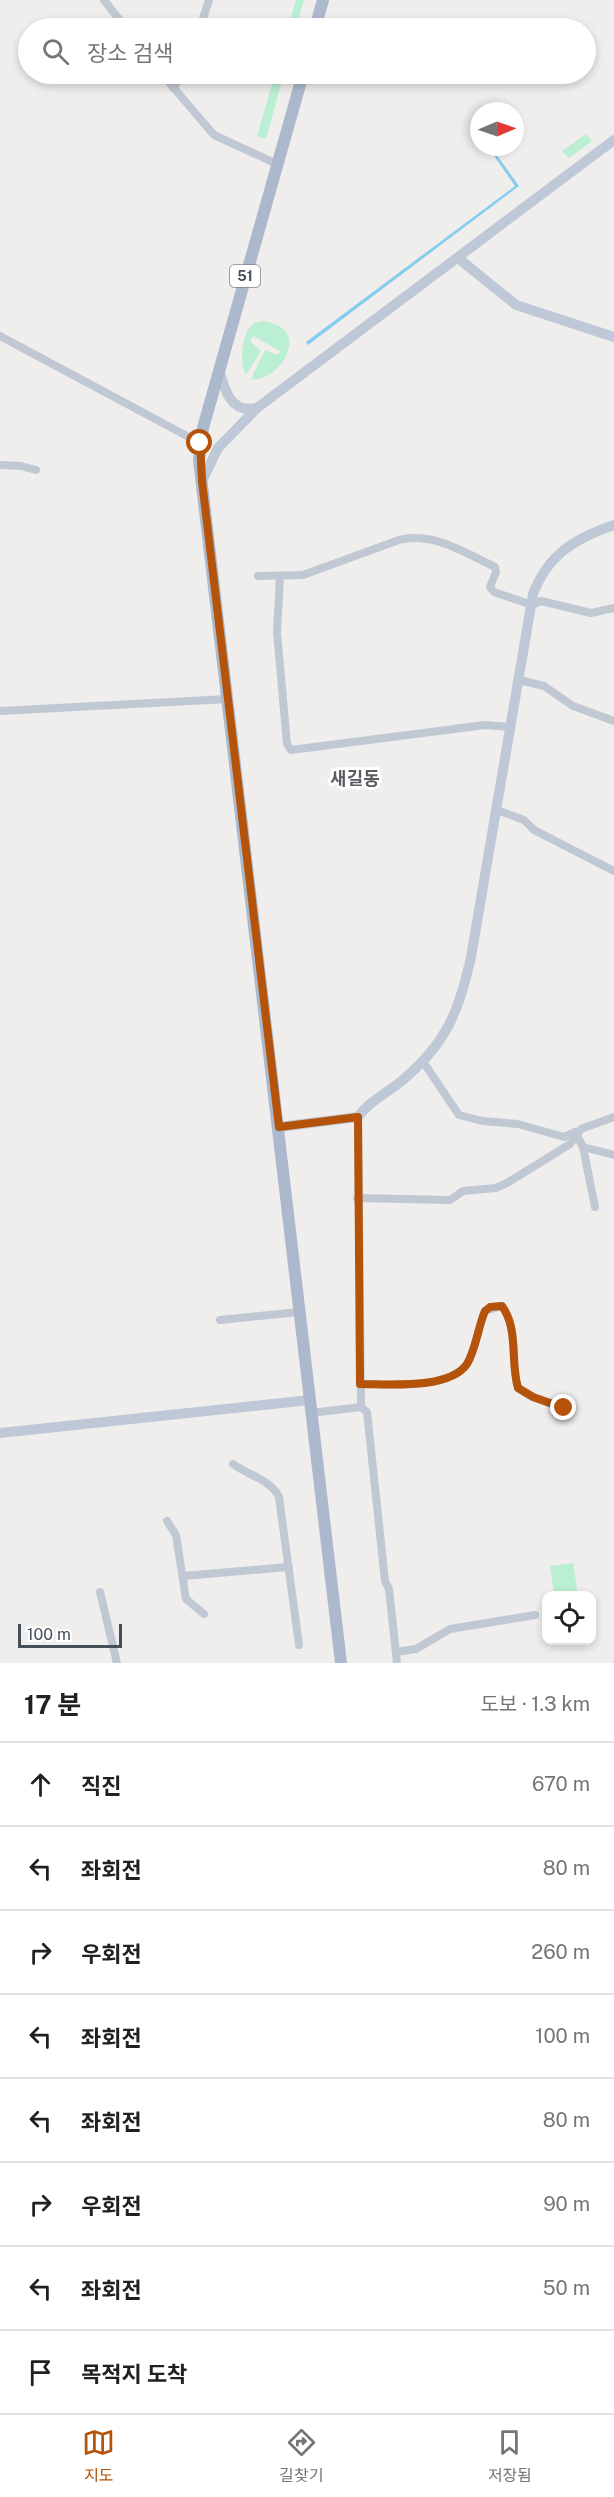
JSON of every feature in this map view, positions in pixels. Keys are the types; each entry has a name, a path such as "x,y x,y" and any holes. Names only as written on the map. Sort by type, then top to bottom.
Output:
{"main road":[{"path":"318,18 323,0"},
{"name":"51","path":"300,84 200,443 202,481 341,1663"}],"street":[{"path":"104,0 118,18"},
{"path":"203,18 209,0"},
{"path":"170,84 214,135 277,164"},
{"path":"173,88 176,84"},
{"path":"202,481 218,448 257,408 614,140"},
{"path":"459,258 516,305 614,337"},
{"path":"0,336 200,443"},
{"path":"219,369 224,390 233,403 248,410 257,408"},
{"path":"0,465 21,466 36,470"},
{"path":"279,1127 358,1117 368,1106 405,1079 450,1026 462,995 536,586 558,552 584,536 614,525"},
{"path":"258,576 303,575 326,569 399,540 410,537 427,538 495,567 496,572 490,587 494,592 532,605 541,601 591,613 614,608"},
{"path":"280,576 277,632 287,744 291,750 485,725 510,727"},
{"path":"519,680 544,686 573,705 614,721"},
{"path":"0,711 228,699"},
{"path":"497,810 524,820 534,830 614,871"},
{"path":"422,1060 459,1115 482,1121 518,1124 564,1137 575,1132 578,1134"},
{"path":"358,1117 357,1198 361,1407"},
{"path":"357,1198 450,1200 463,1191 496,1188 570,1144 581,1129 614,1117"},
{"path":"578,1134 583,1147 595,1207"},
{"path":"583,1147 614,1155"},
{"path":"360,1384 433,1383 456,1372 465,1366 470,1358 485,1311 502,1306 508,1315 518,1388 533,1397 564,1408"},
{"path":"220,1320 299,1312"},
{"path":"0,1433 310,1400"},
{"path":"311,1413 361,1407 367,1412 385,1581 389,1589 397,1663"},
{"path":"233,1464 276,1489 279,1497 299,1645"},
{"path":"167,1521 176,1535 186,1599 204,1614"},
{"path":"183,1576 289,1567"},
{"path":"100,1592 117,1663"},
{"path":"396,1652 416,1649 450,1629 535,1615"}],"green space":[{"path":"296,0 304,0 299,18 291,18"},
{"path":"272,84 281,84 266,139 257,136"},
{"path":"586,134 592,141 569,158 562,151"},
{"path":"261,321 278,325 287,333 289,343 287,354 272,373 262,378 251,379 265,350 278,355 280,351 253,336 250,341 261,351 246,375 242,358 245,338 250,326"},
{"path":"573,1563 577,1591 553,1591 550,1566"}],"water":[{"path":"494,156 497,156 519,186 308,345 306,342 515,186"}],"district":[{"name":"새길동","path":"355,778"}],"route":[{"path":"200,443 199,460 279,1127 341,1121 358,1117 360,1384 433,1383 456,1372 465,1366 470,1358 477,1330 485,1311 490,1307 502,1306 508,1315 511,1327 515,1354 515,1379 518,1388 533,1397 564,1408"}]}
